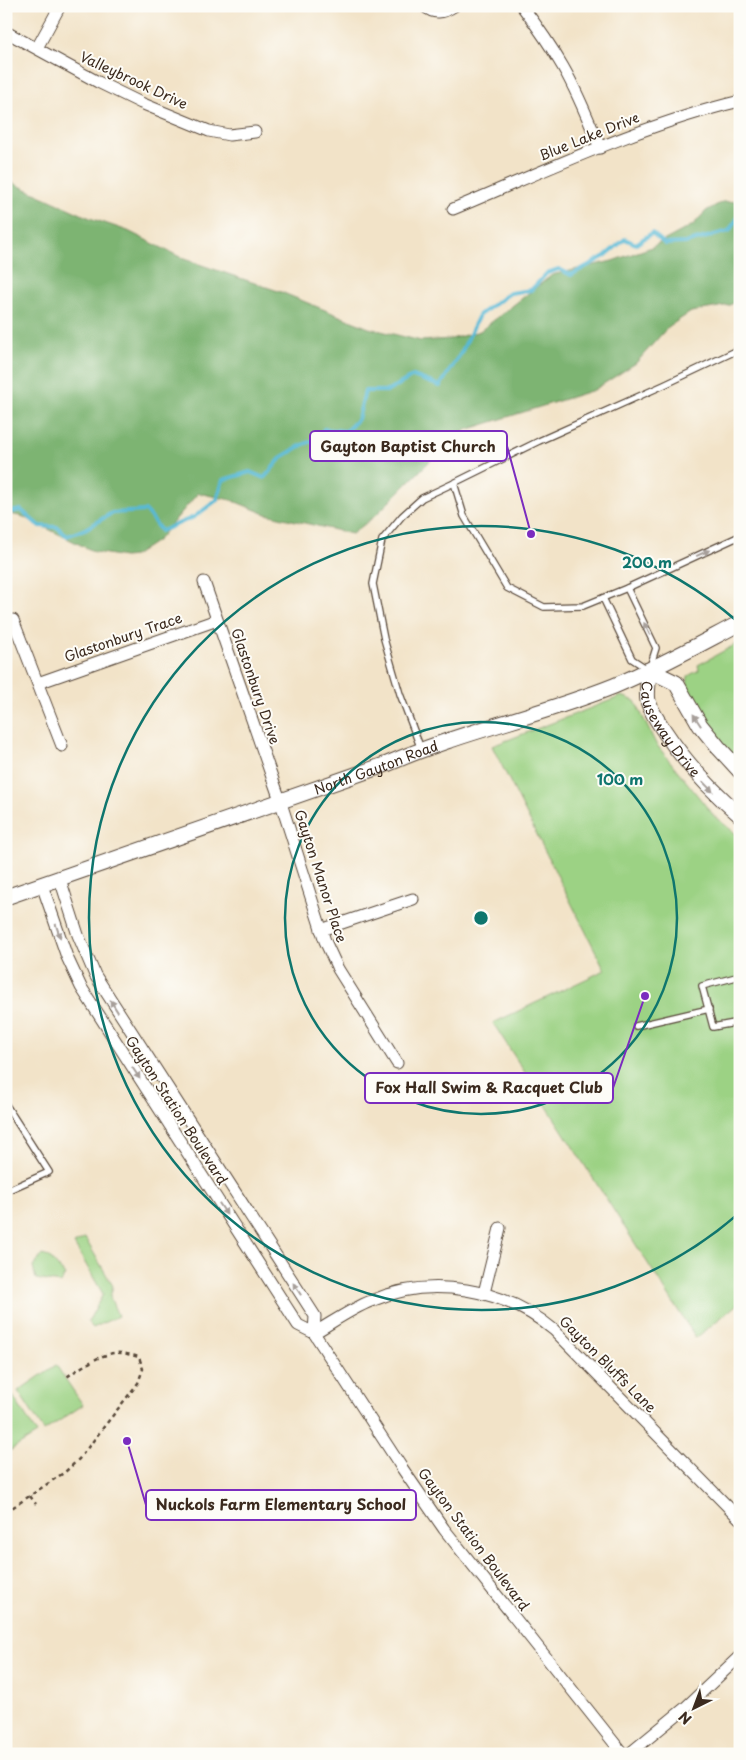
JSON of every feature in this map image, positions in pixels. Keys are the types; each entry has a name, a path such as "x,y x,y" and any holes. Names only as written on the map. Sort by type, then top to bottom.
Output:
{"street":[{"path":"37,48 60,6"},
{"path":"424,6 432,12 438,13 454,6"},
{"path":"522,6 563,67 580,100 600,148"},
{"name":"Valleybrook Drive","path":"6,32 141,103 209,131 229,135 255,132"},
{"name":"Blue Lake Drive","path":"453,209 667,121 740,101"},
{"name":"Glastonbury Drive","path":"204,582 280,800"},
{"path":"13,620 62,746"},
{"name":"Glastonbury Trace","path":"38,683 217,620"},
{"name":"North Gayton Road","path":"6,897 382,766 421,749 603,690 649,670 740,623"},
{"name":"Causeway Drive","path":"740,771 700,724 676,683 649,670 648,700 660,724 695,773 716,795 740,815"},
{"name":"Gayton Manor Place","path":"280,800 321,930 338,969 397,1064"},
{"name":"Gayton Station Boulevard","path":"60,879 78,935 95,975 315,1316 314,1333"},
{"name":"Gayton Station Boulevard","path":"42,885 67,957 81,987 298,1325 314,1333 444,1529 624,1754"},
{"path":"321,930 413,899"},
{"path":"484,1293 500,1228"},
{"name":"Gayton Bluffs Lane","path":"314,1333 357,1307 401,1291 432,1288 458,1289 497,1296 526,1310 554,1330 740,1519"},
{"path":"630,1754 685,1708 740,1656"}],"lane":[{"path":"421,749 400,694 384,639 373,584 382,540 402,516 422,498 539,441 740,350"},
{"path":"454,483 464,516 507,588 544,608 583,606 740,536"},
{"path":"603,598 632,659 649,670 656,648 627,588"},
{"path":"740,976 702,986 713,1027 740,1022"},
{"path":"636,1026 708,1009"},
{"path":"6,1105 49,1172 6,1191"}],"path":[{"path":"6,1512 65,1472 79,1460 138,1382 143,1369 139,1357 126,1353 113,1353 67,1376"},
{"path":"30,1496 36,1504"}],"green space":[{"path":"6,180 90,218 128,231 184,259 281,292 369,328 421,341 451,339 480,331 552,275 612,261 652,247 693,225 706,211 722,202 740,201 740,299 730,305 691,312 668,327 636,363 594,390 466,430 450,441 375,516 352,534 266,514 231,500 198,493 158,540 134,556 124,557 95,552 24,517 6,513"},
{"path":"740,642 740,763 714,734 697,711 691,699 688,676 699,670 698,665"},
{"path":"622,696 635,701 656,744 714,816 740,837 740,1302 696,1338 493,1023 605,970 492,746"},
{"path":"85,1238 113,1286 110,1297 118,1316 93,1328 88,1322 103,1294 74,1244"},
{"path":"42,1255 49,1257 65,1275 60,1283 36,1279 33,1267"},
{"path":"56,1365 83,1405 44,1431 18,1391"},
{"path":"11,1393 37,1434 6,1453 6,1397"}],"waterway":[{"path":"6,513 21,510 39,526 57,527 67,536 85,529 112,513 146,511 161,531 194,517 217,500 223,480 250,472 264,478 282,457 302,445 315,440 324,429 346,431 358,419 365,391 388,391 413,376 440,386 461,353 479,315 510,293 531,290 547,273 559,269 571,275 605,256 625,239 636,244 652,233 665,244 685,243 729,231 740,215"}],"place":[{"name":"Gayton Baptist Church","path":"531,534"},
{"name":"Fox Hall Swim & Racquet Club","path":"645,996"},
{"name":"Nuckols Farm Elementary School","path":"127,1441"}]}
